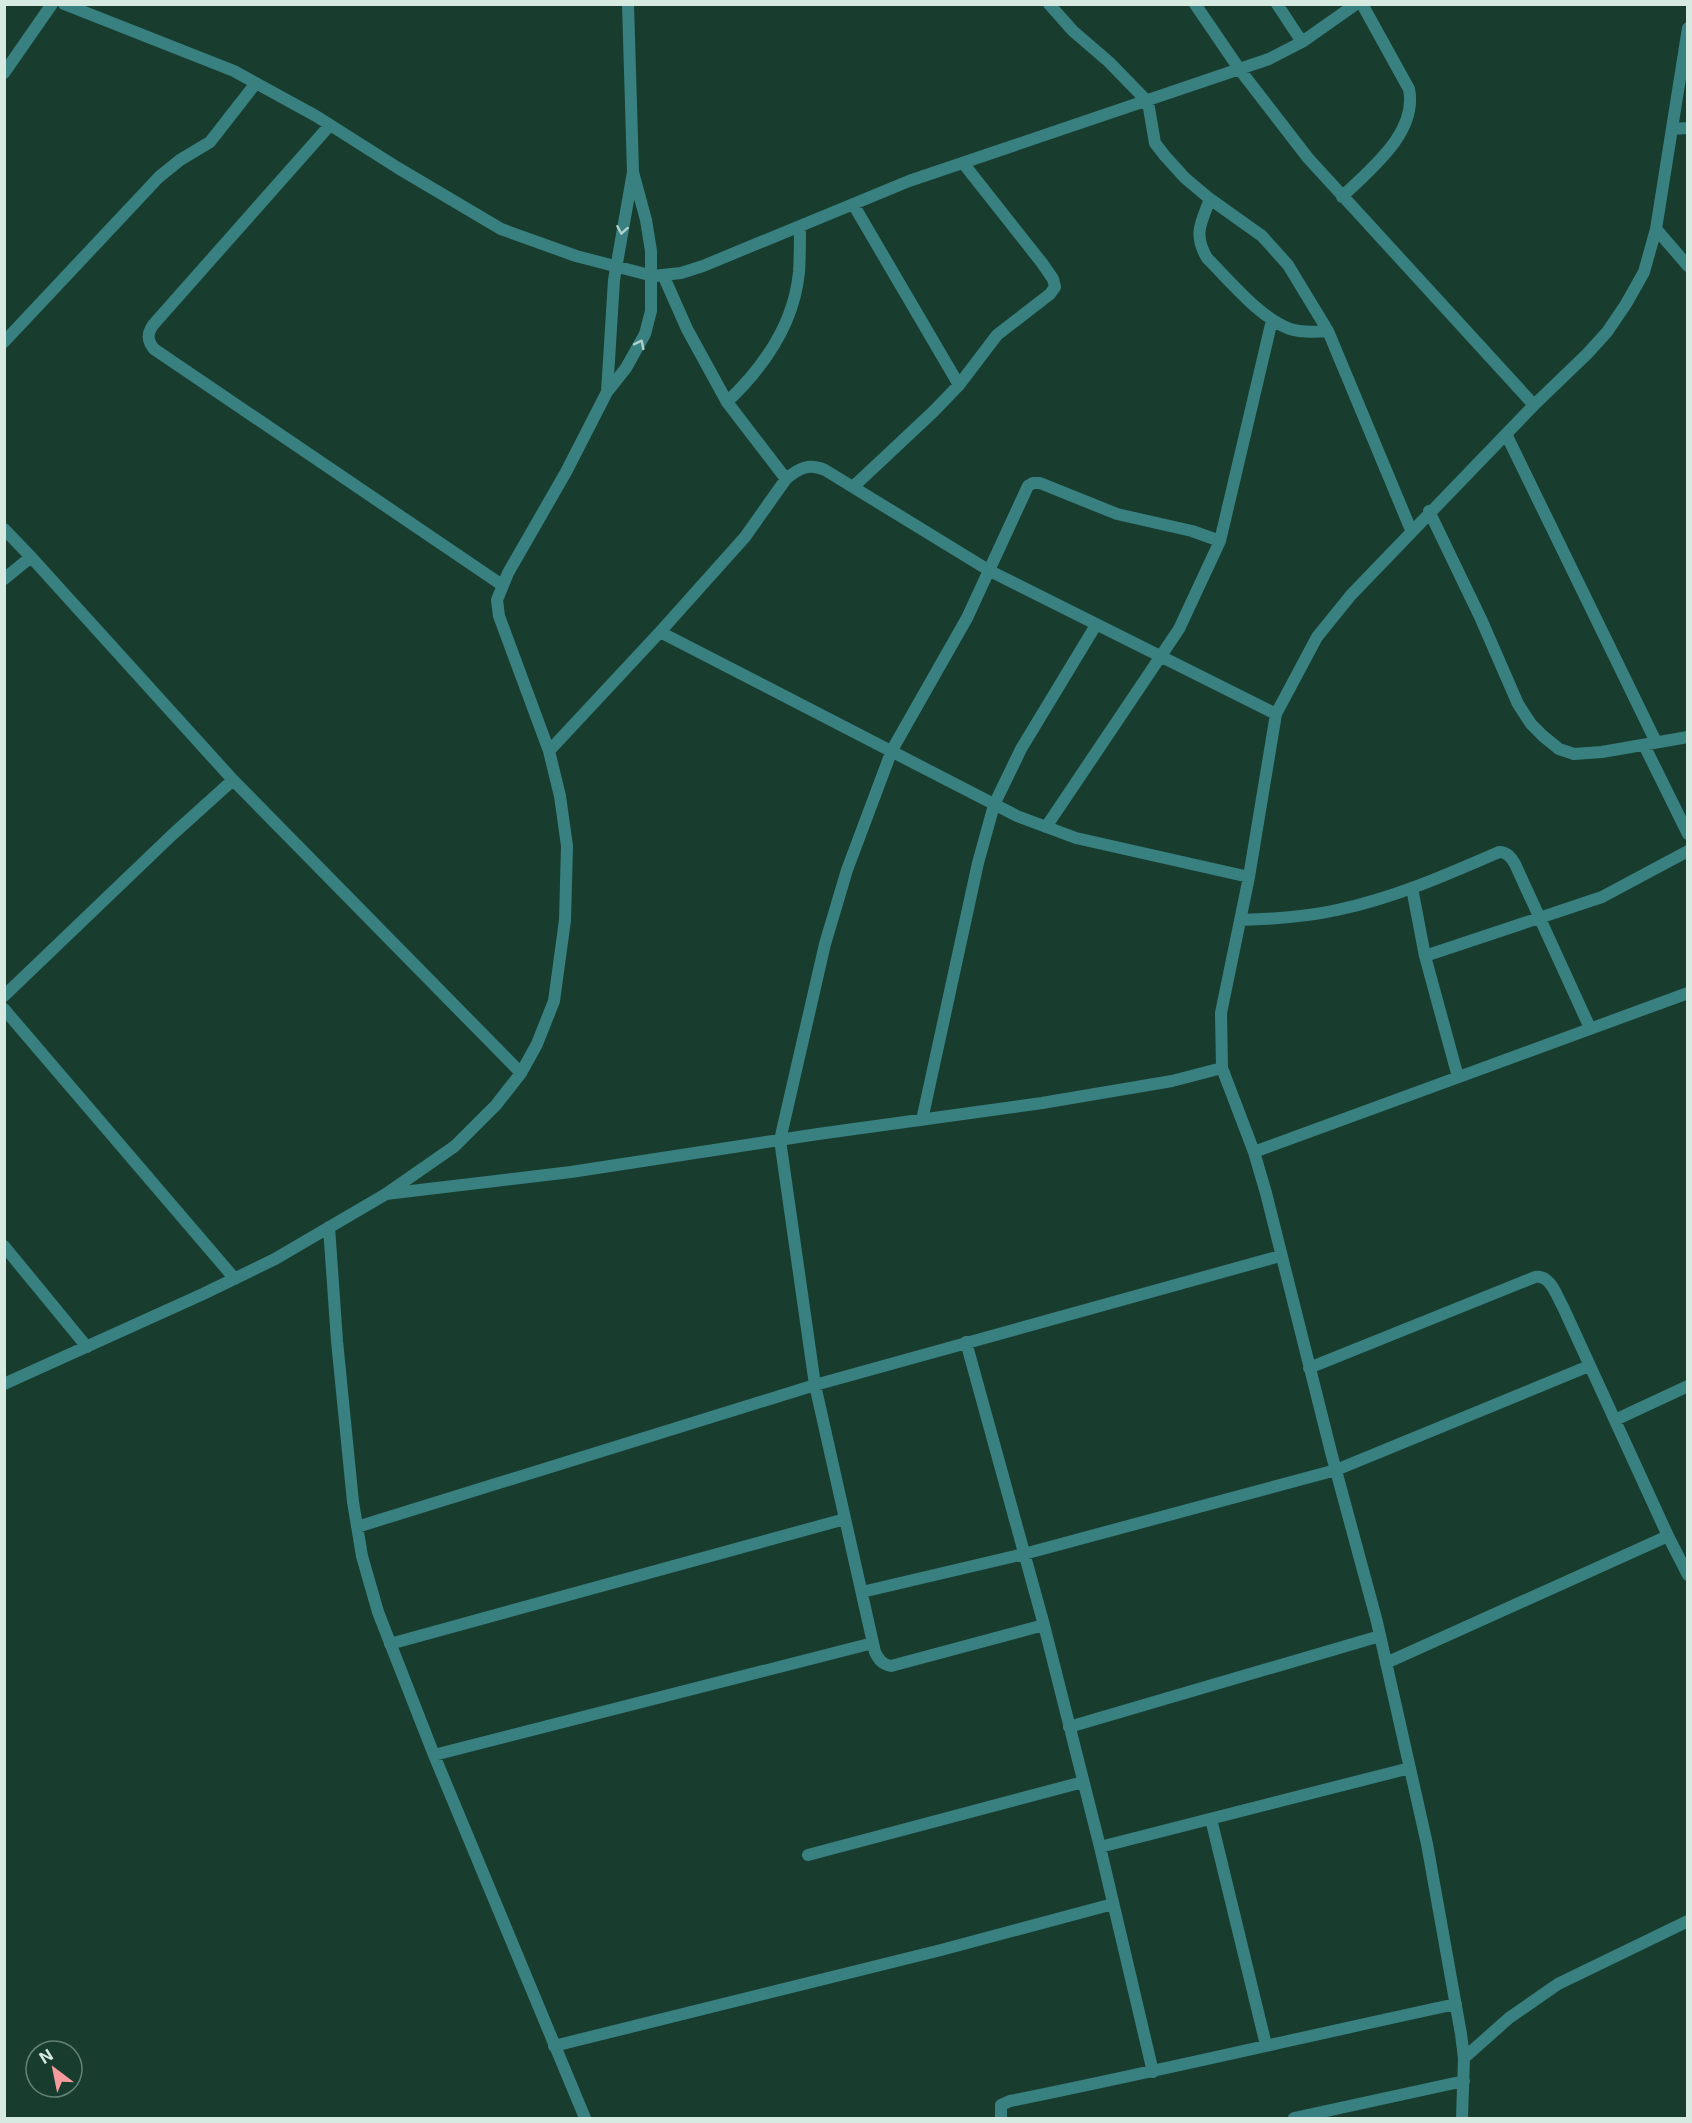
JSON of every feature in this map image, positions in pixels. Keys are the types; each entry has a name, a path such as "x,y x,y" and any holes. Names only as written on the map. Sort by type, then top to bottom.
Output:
{"street":[{"path":"4,73 52,4"},
{"path":"64,4 204,58 256,83 330,125 501,229 576,256 658,276 703,266 909,181 1148,102 1269,59 1302,42 1356,4"},
{"path":"607,392 616,267 633,172 628,4"},
{"path":"1049,4 1073,31 1109,62 1148,102 1154,136 1159,149 1185,178 1210,199 1251,227 1276,250 1288,265 1328,331 1411,530"},
{"path":"1195,4 1240,70 1308,158 1534,405"},
{"path":"1277,4 1302,42"},
{"path":"1342,197 1388,150 1409,116 1411,100 1409,89 1362,4"},
{"path":"1462,2118 1464,2058 1427,1844 1380,1636 1280,1256 1266,1193 1254,1152 1222,1068 1221,1013 1249,877 1276,714 1317,637 1351,595 1411,530 1587,354 1607,332 1626,304 1644,272 1656,229 1688,27"},
{"path":"4,342 159,177 180,160 210,142 256,83"},
{"path":"330,125 153,325 149,330 148,339 154,349 502,585"},
{"path":"1672,129 1688,128"},
{"path":"853,487 959,385 998,335 1050,294 1055,287 1053,279 1042,263 963,164"},
{"path":"633,172 658,276 727,402 786,479"},
{"path":"1210,199 1198,234 1201,246 1214,264 1272,320 1298,331 1328,331"},
{"path":"853,204 959,385"},
{"path":"727,402 765,362 788,318 799,273 800,226"},
{"path":"1656,229 1688,266"},
{"path":"4,1384 275,1259 386,1194 455,1146 496,1105 521,1073 537,1044 554,1001 565,920 567,846 560,796 549,751 499,616 497,600 502,585 571,463 607,392 626,368 645,333 658,276"},
{"path":"1046,827 1179,629 1220,541 1272,320"},
{"path":"1506,434 1650,744 1688,834"},
{"path":"549,751 745,537 786,479 803,467 815,466 990,572 1276,714"},
{"path":"1044,1625 891,1666 883,1664 879,1659 873,1643 815,1385 780,1140 825,944 847,870 892,750 957,636 990,572 1028,486 1040,483 1117,514 1192,531 1220,541"},
{"path":"1429,512 1481,619 1518,704 1531,724 1559,749 1574,754 1688,737"},
{"path":"4,529 233,780 521,1073"},
{"path":"4,579 31,557"},
{"path":"922,1120 978,863 994,805 1021,749 1096,625"},
{"path":"660,632 892,750 994,805 1046,827 1076,838 1249,877"},
{"path":"4,996 233,780"},
{"path":"1425,956 1539,916 1602,897 1688,851"},
{"path":"1241,920 1283,919 1337,910 1412,888 1498,852 1503,852 1515,864 1590,1028"},
{"path":"1412,888 1425,956 1458,1077"},
{"path":"1254,1152 1688,993"},
{"path":"4,1009 235,1278"},
{"path":"386,1194 571,1172 1042,1103 1172,1081 1222,1068"},
{"path":"329,1227 344,1427 362,1556 378,1612 434,1755 585,2118"},
{"path":"4,1246 87,1347"},
{"path":"357,1527 815,1385 1280,1256"},
{"path":"1310,1368 1478,1299 1542,1276 1552,1286 1688,1575"},
{"path":"966,1342 1044,1625 1100,1847 1153,2072"},
{"path":"862,1592 1024,1554 1336,1470 1589,1366"},
{"path":"1616,1420 1688,1386"},
{"path":"390,1644 845,1519"},
{"path":"1386,1663 1668,1536"},
{"path":"1070,1727 1380,1636"},
{"path":"434,1755 873,1643"},
{"path":"1100,1847 1410,1768"},
{"path":"808,1855 1083,1782"},
{"path":"1211,1819 1266,2045"},
{"path":"554,2046 941,1950 1113,1904"},
{"path":"1464,2058 1509,2018 1558,1984 1688,1921"},
{"path":"1001,2118 1000,2109 1007,2102 1153,2072 1456,2004"},
{"path":"1294,2118 1464,2081"}]}
